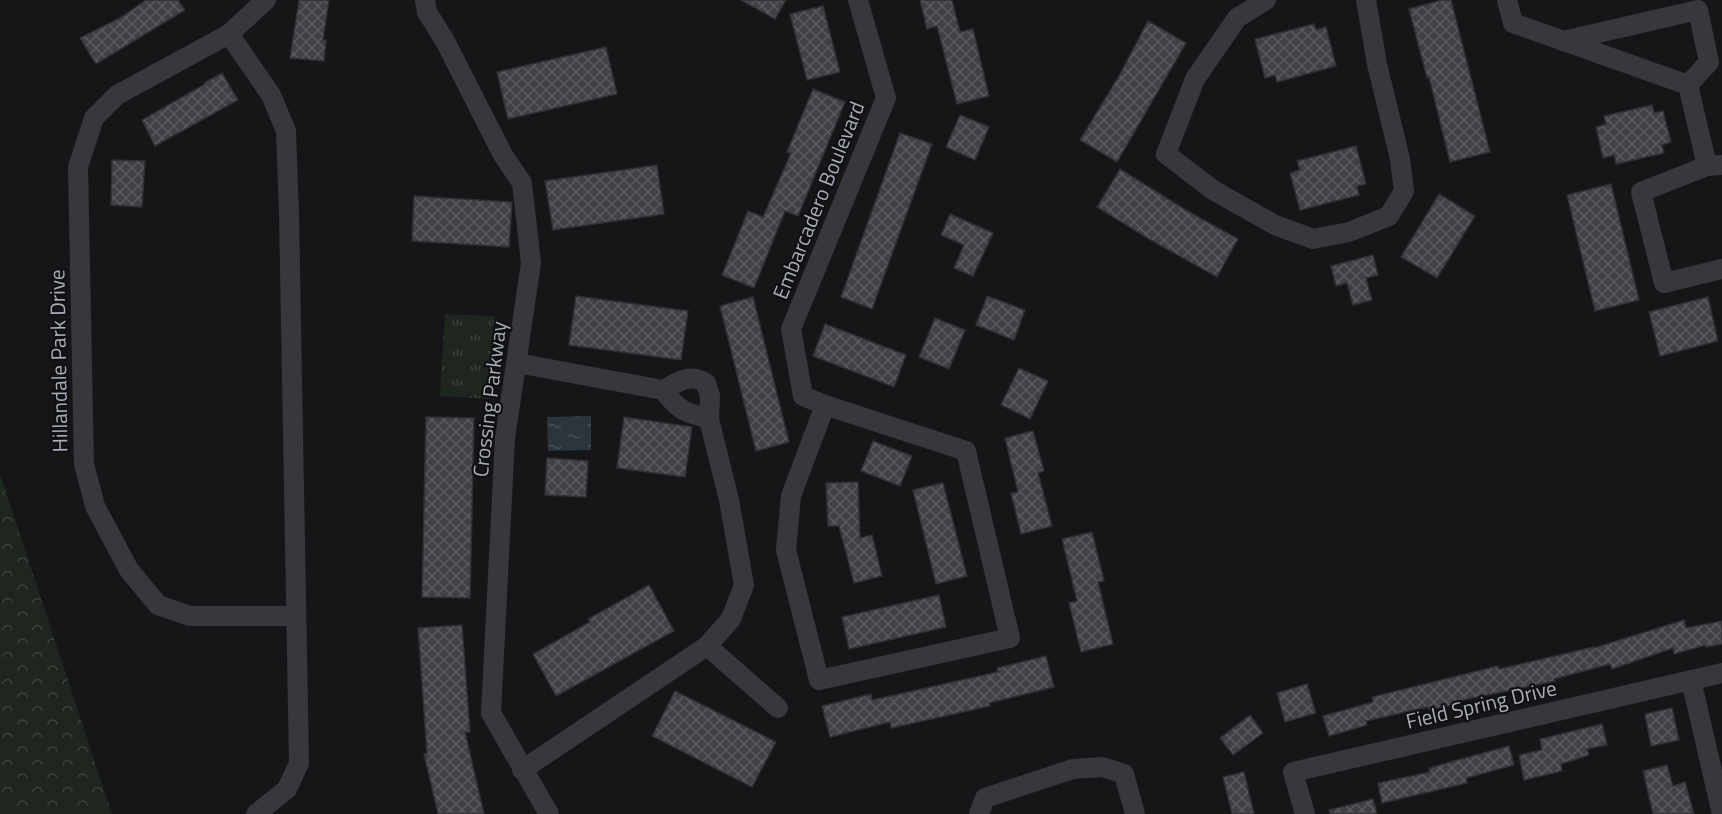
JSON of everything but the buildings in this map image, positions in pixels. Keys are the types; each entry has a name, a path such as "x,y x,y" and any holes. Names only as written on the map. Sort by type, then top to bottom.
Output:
{"street":[{"name":"Hillandale Park Drive","path":"266,0 229,34 117,95 94,118 78,167 84,464 94,506 129,570 158,604 190,616 296,616"},
{"name":"Crossing Parkway","path":"425,0 427,12 445,41 503,155 522,183 531,263 505,438 491,713 549,814"},
{"name":"Embarcadero Boulevard","path":"825,405 791,496 786,550 819,680 1010,638 966,451 803,396 791,329 886,98 858,0"},
{"path":"1266,0 1237,18 1195,79 1166,154 1213,190 1275,225 1313,240 1349,232 1389,216 1404,191 1400,159 1377,64 1366,0"},
{"path":"1507,0 1513,23 1688,85"},
{"path":"1563,41 1698,10 1715,60 1688,85"},
{"path":"229,34 271,95 286,131 289,213 299,763 287,789 256,814"},
{"path":"1688,85 1714,166 1641,192 1664,283 1722,269"},
{"path":"517,363 663,390 686,378 698,378 706,383 710,396 709,419 729,500 744,585 731,619 707,646 522,770"},
{"path":"663,390 676,407 687,413 709,419"},
{"path":"707,646 778,708"},
{"name":"Field Spring Drive","path":"1305,814 1293,772 1722,673"},
{"path":"1691,680 1722,814"},
{"path":"978,814 986,798 1073,769 1102,767 1124,774 1135,814"}],"green space":[{"path":"445,314 494,316 490,399 440,396"},
{"path":"0,474 112,814 0,814"}],"water":[{"path":"591,416 591,450 548,451 547,417"}]}
